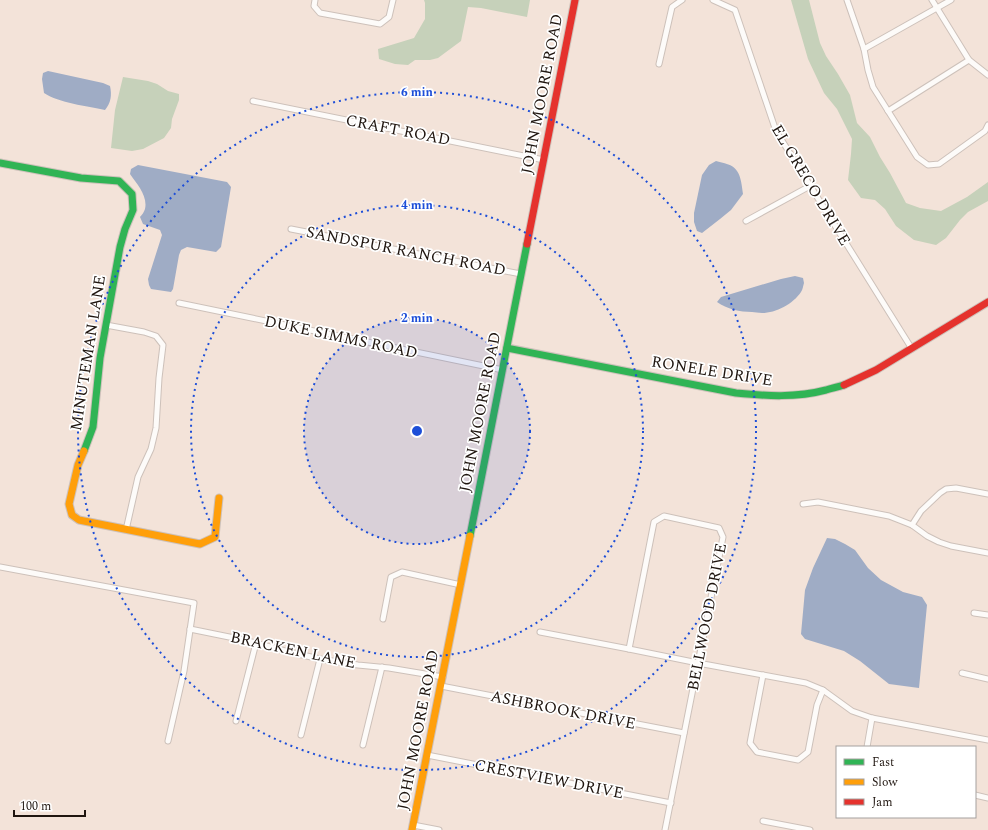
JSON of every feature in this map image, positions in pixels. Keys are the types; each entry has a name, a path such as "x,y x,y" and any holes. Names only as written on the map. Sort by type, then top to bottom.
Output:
{"street":[{"path":"315,0 314,6 320,13 380,24 389,17 393,0"},
{"name":"JOHN MOORE ROAD","path":"412,827 443,677 575,0"},
{"path":"659,64 672,7 682,0"},
{"name":"EL GRECO DRIVE","path":"713,0 735,10 776,131 912,349"},
{"path":"847,0 864,49 873,87 917,157 928,165 939,164 985,131 988,125"},
{"path":"932,0 969,60 988,75"},
{"path":"864,49 951,0"},
{"path":"888,111 969,60"},
{"name":"CRAFT ROAD","path":"253,101 544,160"},
{"name":"MINUTEMAN LANE","path":"0,163 81,178 119,181 132,194 134,210 125,229 120,247 100,358 93,428 87,446 78,465 69,504 72,515 79,520 200,544 215,537 219,498"},
{"path":"746,221 810,186"},
{"name":"SANDSPUR RANCH ROAD","path":"291,229 522,274"},
{"name":"RONELE DRIVE","path":"507,348 736,393 767,396 800,394 818,392 841,386 876,370 988,302"},
{"name":"DUKE SIMMS ROAD","path":"179,303 503,370"},
{"path":"106,325 144,332 156,336 163,345 159,378 156,428 151,449 138,478 126,530"},
{"path":"912,525 921,511 946,489 956,488 988,494"},
{"path":"803,504 818,502 889,516 912,525 927,536 939,542 951,546 988,553"},
{"name":"BELLWOOD DRIVE","path":"629,649 654,522 664,516 719,528 723,537 665,830"},
{"path":"0,567 194,603 184,671 168,741"},
{"path":"383,619 391,577 402,572 461,585"},
{"path":"974,613 988,615"},
{"name":"BRACKEN LANE","path":"190,629 227,636 282,651 320,659 358,665 409,670 443,677"},
{"path":"540,632 806,684 823,690 852,711 872,718 988,740"},
{"path":"236,721 256,643"},
{"path":"301,735 320,659"},
{"path":"363,745 382,667"},
{"path":"962,673 988,679"},
{"path":"763,675 750,743 757,752 798,760 808,752 817,705 823,690"},
{"name":"ASHBROOK DRIVE","path":"441,686 684,733"},
{"path":"867,746 872,718"},
{"name":"CRESTVIEW DRIVE","path":"427,755 670,803"},
{"path":"976,795 988,798"},
{"path":"763,821 810,830"},
{"path":"412,827 439,830"}],"green space":[{"path":"424,0 530,0 527,17 468,7 461,41 438,58 430,60 415,60 408,65 395,64 379,59 378,49 414,38 425,19"},
{"path":"791,0 809,0 820,43 826,56 850,95 857,123 870,137 906,203 920,208 941,211 967,197 988,182 988,201 968,212 946,238 936,245 914,240 896,226 885,209 875,200 861,198 848,180 852,139 837,109 824,93 808,59"},
{"path":"123,77 148,81 157,84 168,91 179,94 179,100 172,119 171,128 164,138 143,149 132,151 111,148 115,110"}],"water":[{"path":"48,71 103,83 110,86 111,93 109,105 105,110 73,104 44,93 42,79 43,73"},
{"path":"716,161 728,164 735,169 740,179 743,194 731,210 702,233 697,231 694,222 694,213 702,175 709,165"},
{"path":"138,165 227,182 231,187 221,247 216,252 187,247 181,250 173,289 171,292 151,289 149,285 148,279 162,235 160,230 143,224 140,217 145,209 145,199 141,190 130,174 131,169"},
{"path":"795,276 803,278 803,289 794,300 778,310 767,313 738,311 725,307 717,302 721,297"},
{"path":"827,538 835,539 855,550 868,568 881,580 903,592 922,597 927,605 919,688 889,684 860,661 844,651 805,639 801,634 805,590 813,568"}],"traffic: fast":[{"path":"0,163 81,178 119,181 132,194 133,210 125,229 120,247 100,358 93,427 84,451"},
{"path":"470,536 527,244"},
{"path":"507,348 736,393 792,395 815,393 844,385"}],"traffic: slow":[{"path":"84,451 78,465 69,504 72,515 79,520 200,544 215,537 219,498"},
{"path":"412,830 470,536"}],"traffic: jam":[{"path":"527,244 575,0"},
{"path":"844,385 876,370 988,302"}]}
